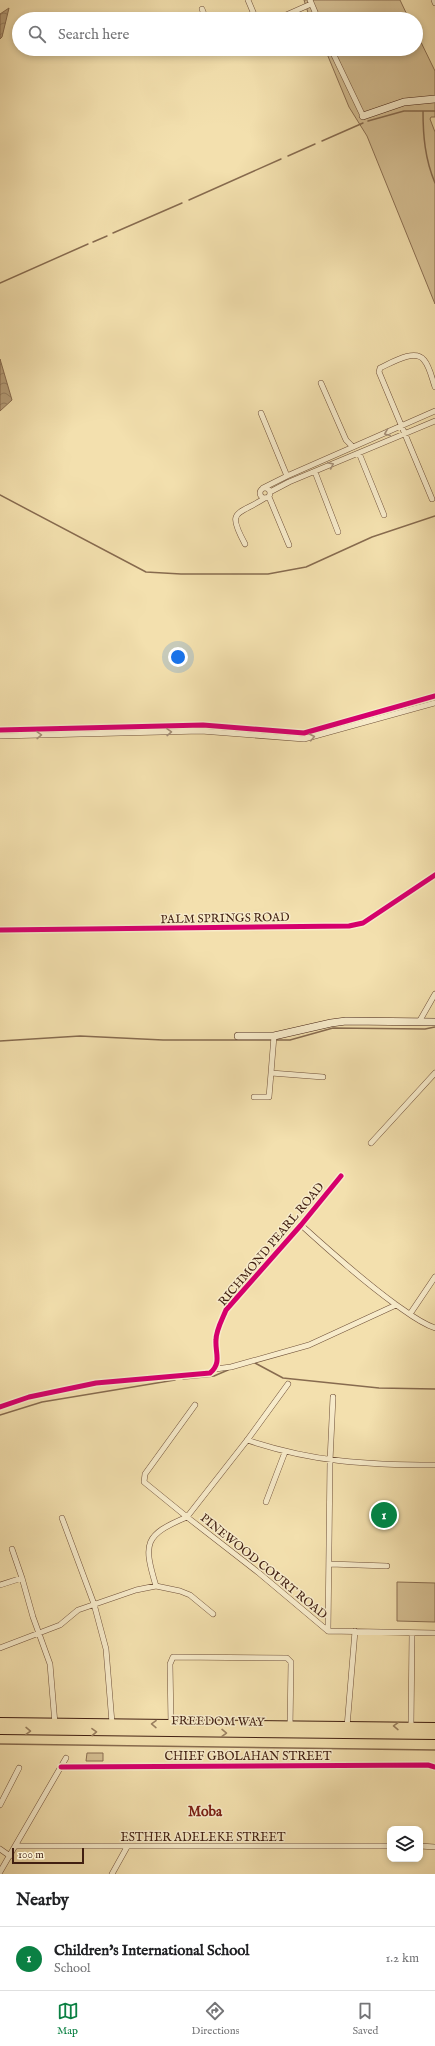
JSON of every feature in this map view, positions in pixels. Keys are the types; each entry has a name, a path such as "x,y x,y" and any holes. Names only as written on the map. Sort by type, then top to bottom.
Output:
{"main road":[{"path":"363,116 404,102 435,99"},
{"path":"238,1036 274,1039 331,1022 435,1022"},
{"name":"FREEDOM WAY","path":"0,1722 55,1727 290,1729 347,1725 435,1727"},
{"name":"FREEDOM WAY","path":"0,1730 112,1723 290,1729 346,1734 435,1735"}],"street":[{"path":"248,0 253,12"},
{"path":"291,12 311,2 315,12"},
{"path":"334,56 363,116"},
{"path":"432,499 379,372 380,368 409,356 421,357 425,360 435,386"},
{"path":"321,383 346,440 353,447"},
{"path":"258,503 263,488 435,411"},
{"path":"261,413 287,476"},
{"path":"245,544 235,525 235,517 238,512 258,503 289,482 435,421"},
{"path":"359,453 384,515"},
{"path":"315,472 338,532"},
{"path":"263,488 268,489 268,496 289,546"},
{"path":"260,494 268,496"},
{"path":"0,730 203,725 304,733 435,696"},
{"path":"0,736 201,731 304,739 435,703"},
{"name":"PALM SPRINGS ROAD","path":"0,930 349,926 363,923 435,875"},
{"path":"419,1022 435,994"},
{"path":"254,1097 270,1097 274,1039"},
{"path":"271,1073 323,1077"},
{"path":"371,1143 435,1073"},
{"name":"RICHMOND PEARL ROAD","path":"215,1368 218,1363 216,1340 220,1323 226,1310 341,1176"},
{"path":"300,1225 369,1285 426,1325 435,1328"},
{"path":"410,1314 435,1277"},
{"path":"0,1407 29,1397 96,1383 210,1373 215,1368 232,1366 309,1345 396,1305"},
{"name":"PINEWOOD COURT ROAD","path":"288,1384 247,1440 187,1517 259,1573 328,1631"},
{"path":"333,1397 330,1461 330,1564 328,1631 435,1633"},
{"path":"156,1586 148,1561 148,1548 156,1534 164,1527 187,1517 144,1482 145,1474 195,1405"},
{"path":"247,1440 285,1452 330,1461 379,1465 435,1465"},
{"path":"266,1502 285,1452"},
{"path":"62,1518 94,1604 106,1649 112,1723"},
{"path":"12,1549 50,1664 55,1727"},
{"path":"330,1564 387,1566"},
{"path":"0,1584 22,1578"},
{"path":"0,1648 60,1626 78,1610 136,1590 156,1586 180,1591 190,1595 213,1614"},
{"path":"346,1734 355,1631"},
{"path":"411,1726 412,1633"},
{"path":"172,1724 170,1664 173,1657 288,1658 291,1662 290,1729"},
{"path":"0,1872 66,1758"},
{"name":"CHIEF GBOLAHAN STREET","path":"62,1767 428,1765 435,1767"},
{"path":"0,1805 19,1768"},
{"name":"ESTHER ADELEKE STREET","path":"16,1846 387,1846"},
{"path":"112,1874 127,1846"},
{"path":"423,1846 435,1847"},
{"path":"0,1849 10,1856"}],"shaded area":[{"path":"304,0 400,0 406,12 308,12"},
{"path":"423,46 435,71 435,117 431,117 430,119 435,132 435,304 367,136 349,107 328,56 423,56"},
{"path":"397,1582 435,1583 435,1622 397,1621"},
{"path":"87,1753 103,1753 103,1761 86,1761"}],"water":[{"path":"9,8 2,37 0,39 0,14"},
{"path":"0,359 12,400 0,411"}],"waterway":[{"path":"368,121 404,111 423,111"},
{"path":"435,111 423,111 425,147 435,183"},
{"path":"322,141 363,123"},
{"path":"288,156 315,144"},
{"path":"189,200 281,159"},
{"path":"113,233 182,203"},
{"path":"93,242 107,236"},
{"path":"0,283 88,244"},
{"path":"0,495 146,572 181,574 268,574 306,567 372,537 435,516"},
{"path":"0,1041 80,1036 163,1040 290,1040 333,1028 425,1029 435,1027"},
{"path":"255,1363 283,1378 379,1388 435,1389"},
{"path":"183,1379 214,1376 228,1370"},
{"path":"0,1415 42,1402 175,1380"},
{"path":"0,1744 435,1750"}],"cycle path":[{"path":"0,730 203,725 304,733 435,696"},
{"path":"0,930 349,926 363,923 435,875"},
{"path":"0,1407 29,1397 96,1383 210,1373 214,1369 217,1362 216,1336 226,1310 301,1225 341,1176"},
{"path":"61,1767 428,1765 435,1767"}],"place":[{"name":"Children's International School","path":"384,1515"}],"district":[{"name":"Moba","path":"205,1811"}]}
